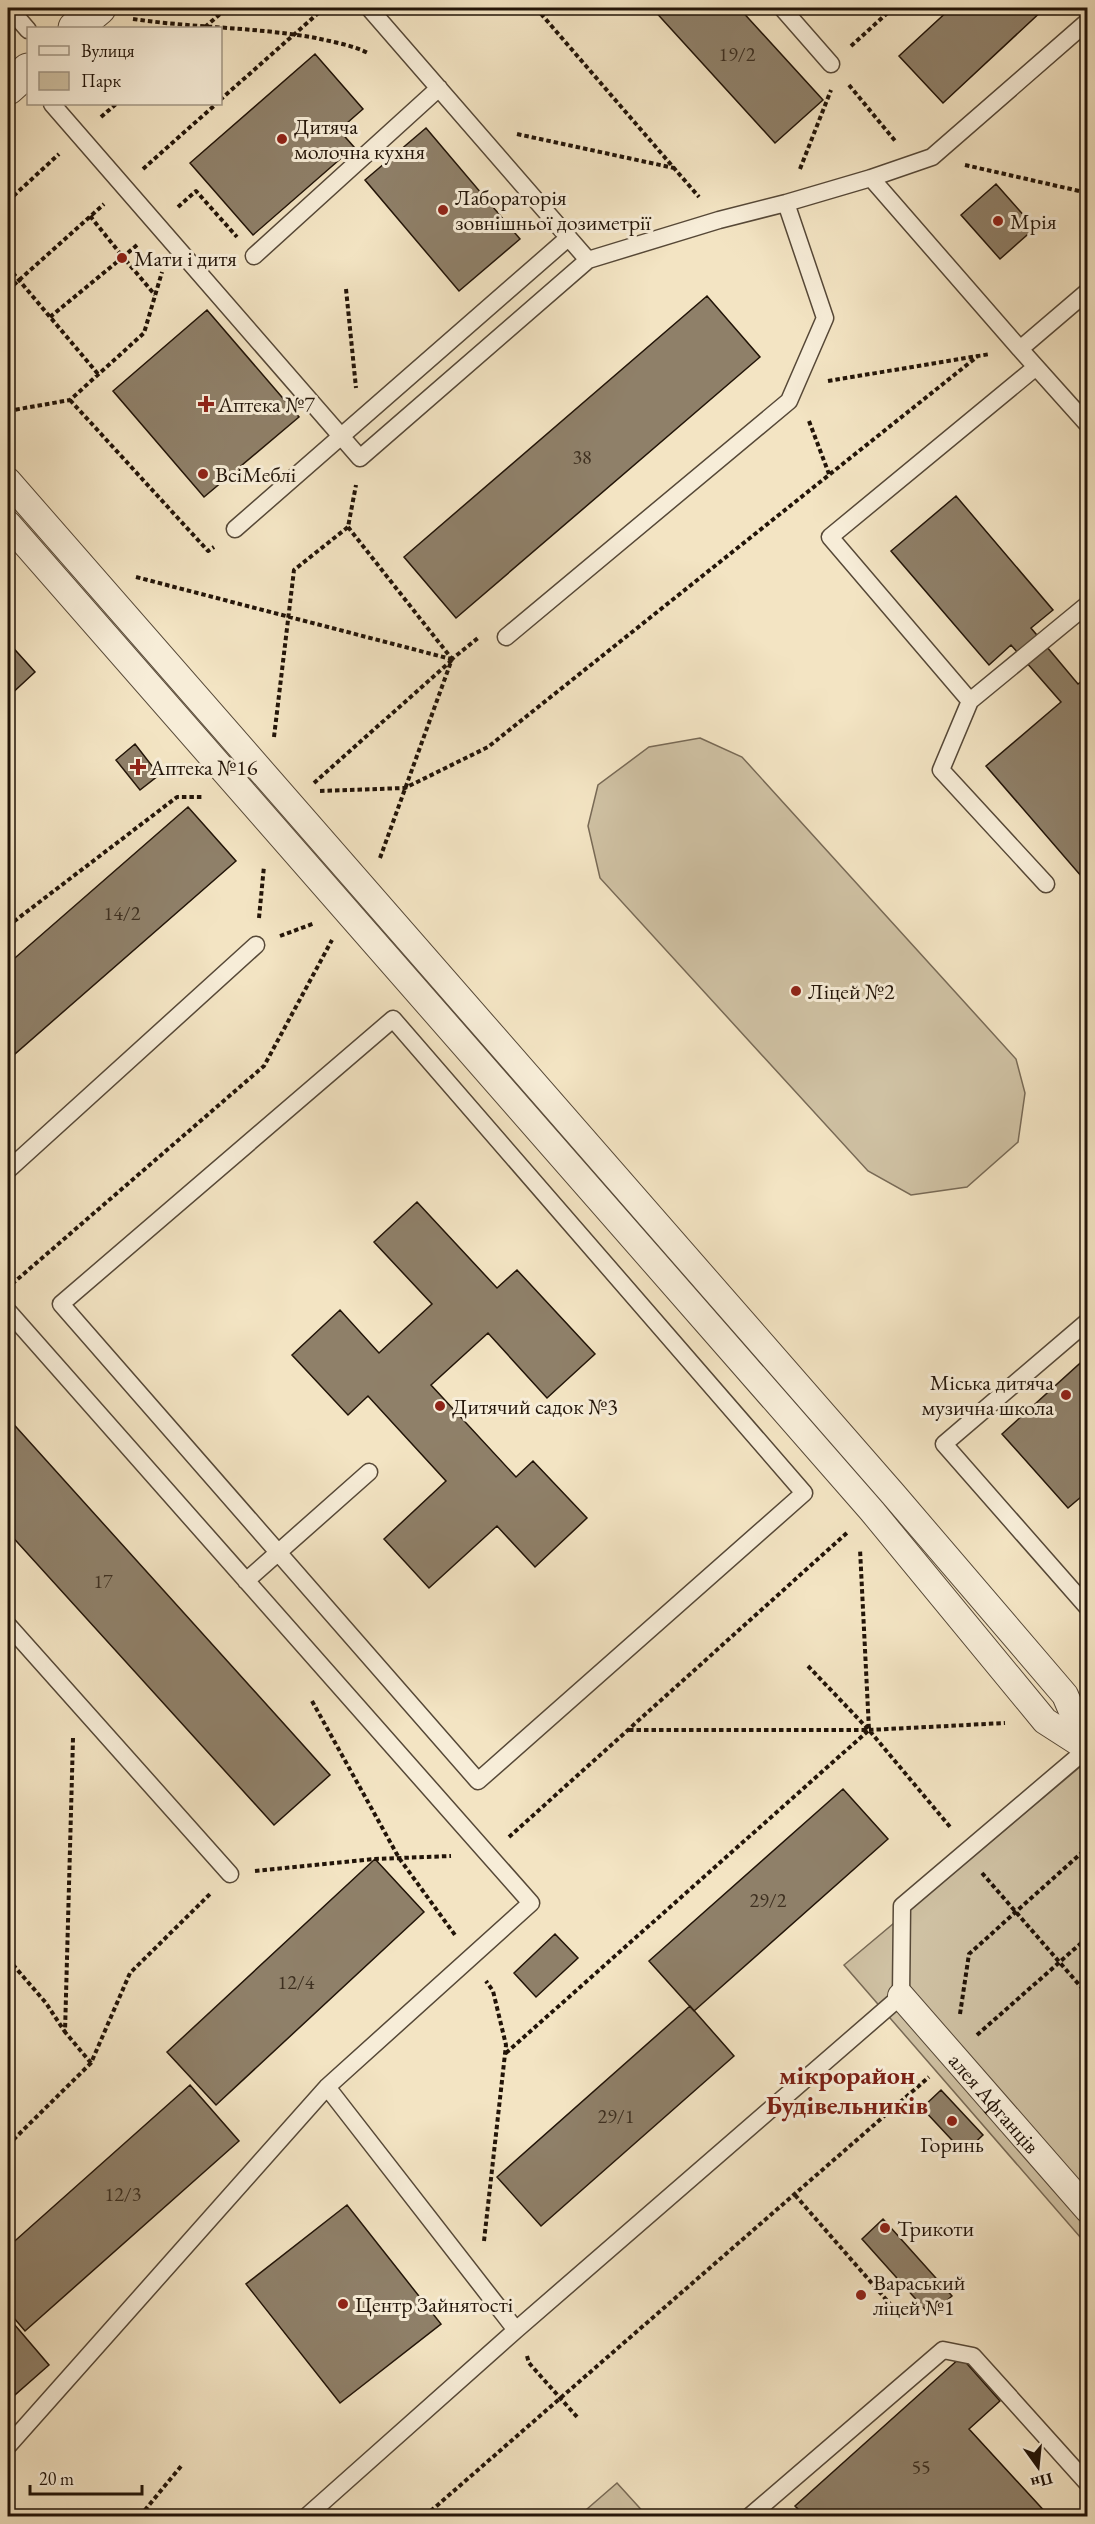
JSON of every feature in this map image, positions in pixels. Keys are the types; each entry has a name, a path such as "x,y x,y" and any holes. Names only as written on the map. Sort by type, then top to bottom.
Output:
{"street":[{"path":"8,481 268,780 297,798 367,893 885,1485 1065,1695 1087,1748"},
{"path":"8,524 872,1511 1045,1721 1087,1748"},
{"name":"алея Афганців","path":"901,1996 1088,2210"}],"lane":[{"path":"9,8 27,29"},
{"path":"369,8 588,260"},
{"path":"782,8 831,64"},
{"path":"53,105 360,458 588,260 719,220 871,178 932,157 1088,21"},
{"path":"254,256 439,88"},
{"path":"871,178 1088,425"},
{"path":"506,637 789,401 825,318 786,203"},
{"path":"235,529 568,238"},
{"path":"1020,349 1088,291"},
{"path":"970,701 830,537 1036,367"},
{"path":"1046,884 941,770 970,701 1088,604"},
{"path":"8,1170 256,945"},
{"path":"393,1019 804,1493 478,1781 278,1552 61,1304 393,1019"},
{"path":"8,1311 531,1903 327,2087 8,2446"},
{"path":"1088,1321 944,1444 1088,1608"},
{"path":"246,1581 369,1472"},
{"path":"8,1625 230,1874"},
{"path":"307,2517 516,2330 901,1996 902,1906 1087,1748"},
{"path":"327,2087 516,2330"},
{"path":"750,2517 943,2350 973,2356 1088,2484"}],"path":[{"path":"205,27 227,8"},
{"path":"222,98 324,8"},
{"path":"536,8 719,220"},
{"path":"786,203 831,91 831,64 893,8"},
{"path":"90,16 194,27"},
{"path":"222,28 294,34 334,42 372,54"},
{"path":"831,64 914,163"},
{"path":"469,123 674,168"},
{"path":"932,157 1088,193"},
{"path":"50,317 123,257 196,191 254,256"},
{"path":"90,216 155,295"},
{"path":"8,411 70,400 144,333 171,240"},
{"path":"8,267 98,374"},
{"path":"346,289 359,421"},
{"path":"829,474 795,387 1020,349"},
{"path":"297,798 405,788 488,747 978,356"},
{"path":"70,400 208,551 235,529"},
{"path":"268,780 294,570 348,527 360,458"},
{"path":"348,527 452,659"},
{"path":"133,576 452,659"},
{"path":"297,798 486,631 506,637"},
{"path":"367,893 452,659"},
{"path":"8,926 177,797 249,798"},
{"path":"269,823 256,945 347,912"},
{"path":"8,1287 264,1066 347,912"},
{"path":"860,1546 869,1730"},
{"path":"309,1694 399,1858 494,1991 506,2045 479,2281"},
{"path":"65,2032 74,1698"},
{"path":"628,1730 869,1730 1045,1721"},
{"path":"505,2054 869,1730"},
{"path":"953,2056 969,1954 1088,1847"},
{"path":"426,2517 1088,1937"},
{"path":"8,1959 46,2003 65,2032 91,2063"},
{"path":"795,2195 890,2304"},
{"path":"516,2330 529,2363 578,2418"},
{"path":"140,2517 182,2466"}],"green space":[{"path":"700,738 742,757 1016,1059 1025,1093 1018,1142 967,1187 911,1195 868,1171 600,878 588,826 598,785 649,747"},
{"path":"1087,1761 1087,2245 844,1965"},
{"path":"617,2483 647,2516 579,2516"}],"building":[{"path":"652,8 739,8 823,100 775,143"},
{"path":"951,8 1045,8 943,103 899,56"},
{"name":"Дитяча молочна кухня","path":"315,54 363,109 339,130 354,147 253,235 190,163"},
{"name":"Лабораторія зовнішньої дозиметрії","path":"426,128 520,239 459,291 365,180"},
{"name":"Мрія","path":"996,184 1035,228 1000,259 961,215"},
{"path":"707,296 760,357 456,618 404,557"},
{"name":"Аптека №7","path":"207,310 299,417 204,497 113,391"},
{"path":"956,496 1053,610 1031,628 1078,684 1088,676 1088,884 986,766 1061,702 1011,645 989,665 891,551"},
{"path":"8,642 35,672 8,697"},
{"name":"Аптека №16","path":"135,744 159,775 140,790 116,760"},
{"path":"188,807 236,861 8,1060 8,964"},
{"path":"417,1202 497,1288 517,1270 595,1354 547,1398 488,1333 431,1385 516,1477 533,1461 587,1518 535,1567 497,1526 429,1588 384,1539 446,1481 368,1396 348,1415 292,1355 340,1310 379,1353 432,1304 374,1242"},
{"name":"Міська дитяча музична школа","path":"1088,1356 1088,1491 1068,1508 1002,1434"},
{"path":"8,1418 330,1775 274,1825 8,1532"},
{"path":"843,1789 888,1839 694,2011 649,1961"},
{"path":"375,1859 424,1912 216,2105 167,2052"},
{"path":"555,1934 578,1958 536,1997 514,1973"},
{"path":"690,2006 734,2056 541,2226 497,2177"},
{"path":"190,2085 239,2141 25,2331 8,2311 8,2247"},
{"name":"Горинь","path":"941,2090 983,2135 964,2153 922,2108"},
{"name":"Центр Зайнятості","path":"347,2205 441,2324 340,2403 246,2284"},
{"path":"883,2219 952,2296 930,2315 862,2239"},
{"path":"8,2317 49,2365 8,2401"},
{"path":"961,2357 1000,2401 969,2429 1049,2516 805,2516 795,2506"}],"place":[{"name":"Дитяча молочна кухня","path":"282,139"},
{"name":"Лабораторія зовнішньої дозиметрії","path":"443,210"},
{"name":"Мрія","path":"998,221"},
{"name":"Мати і дитя","path":"122,258"},
{"name":"Аптека №7","path":"206,404"},
{"name":"ВсіМеблі","path":"203,474"},
{"name":"Аптека №16","path":"138,767"},
{"name":"Ліцей №2","path":"796,991"},
{"name":"Міська дитяча музична школа","path":"1066,1395"},
{"name":"Дитячий садок №3","path":"440,1406"},
{"name":"Горинь","path":"952,2121"},
{"name":"Трикоти","path":"885,2228"},
{"name":"Вараський ліцей №1","path":"861,2295"},
{"name":"Центр Зайнятості","path":"343,2304"}],"district":[{"name":"мікрорайон Будівельників","path":"847,2090"}]}
